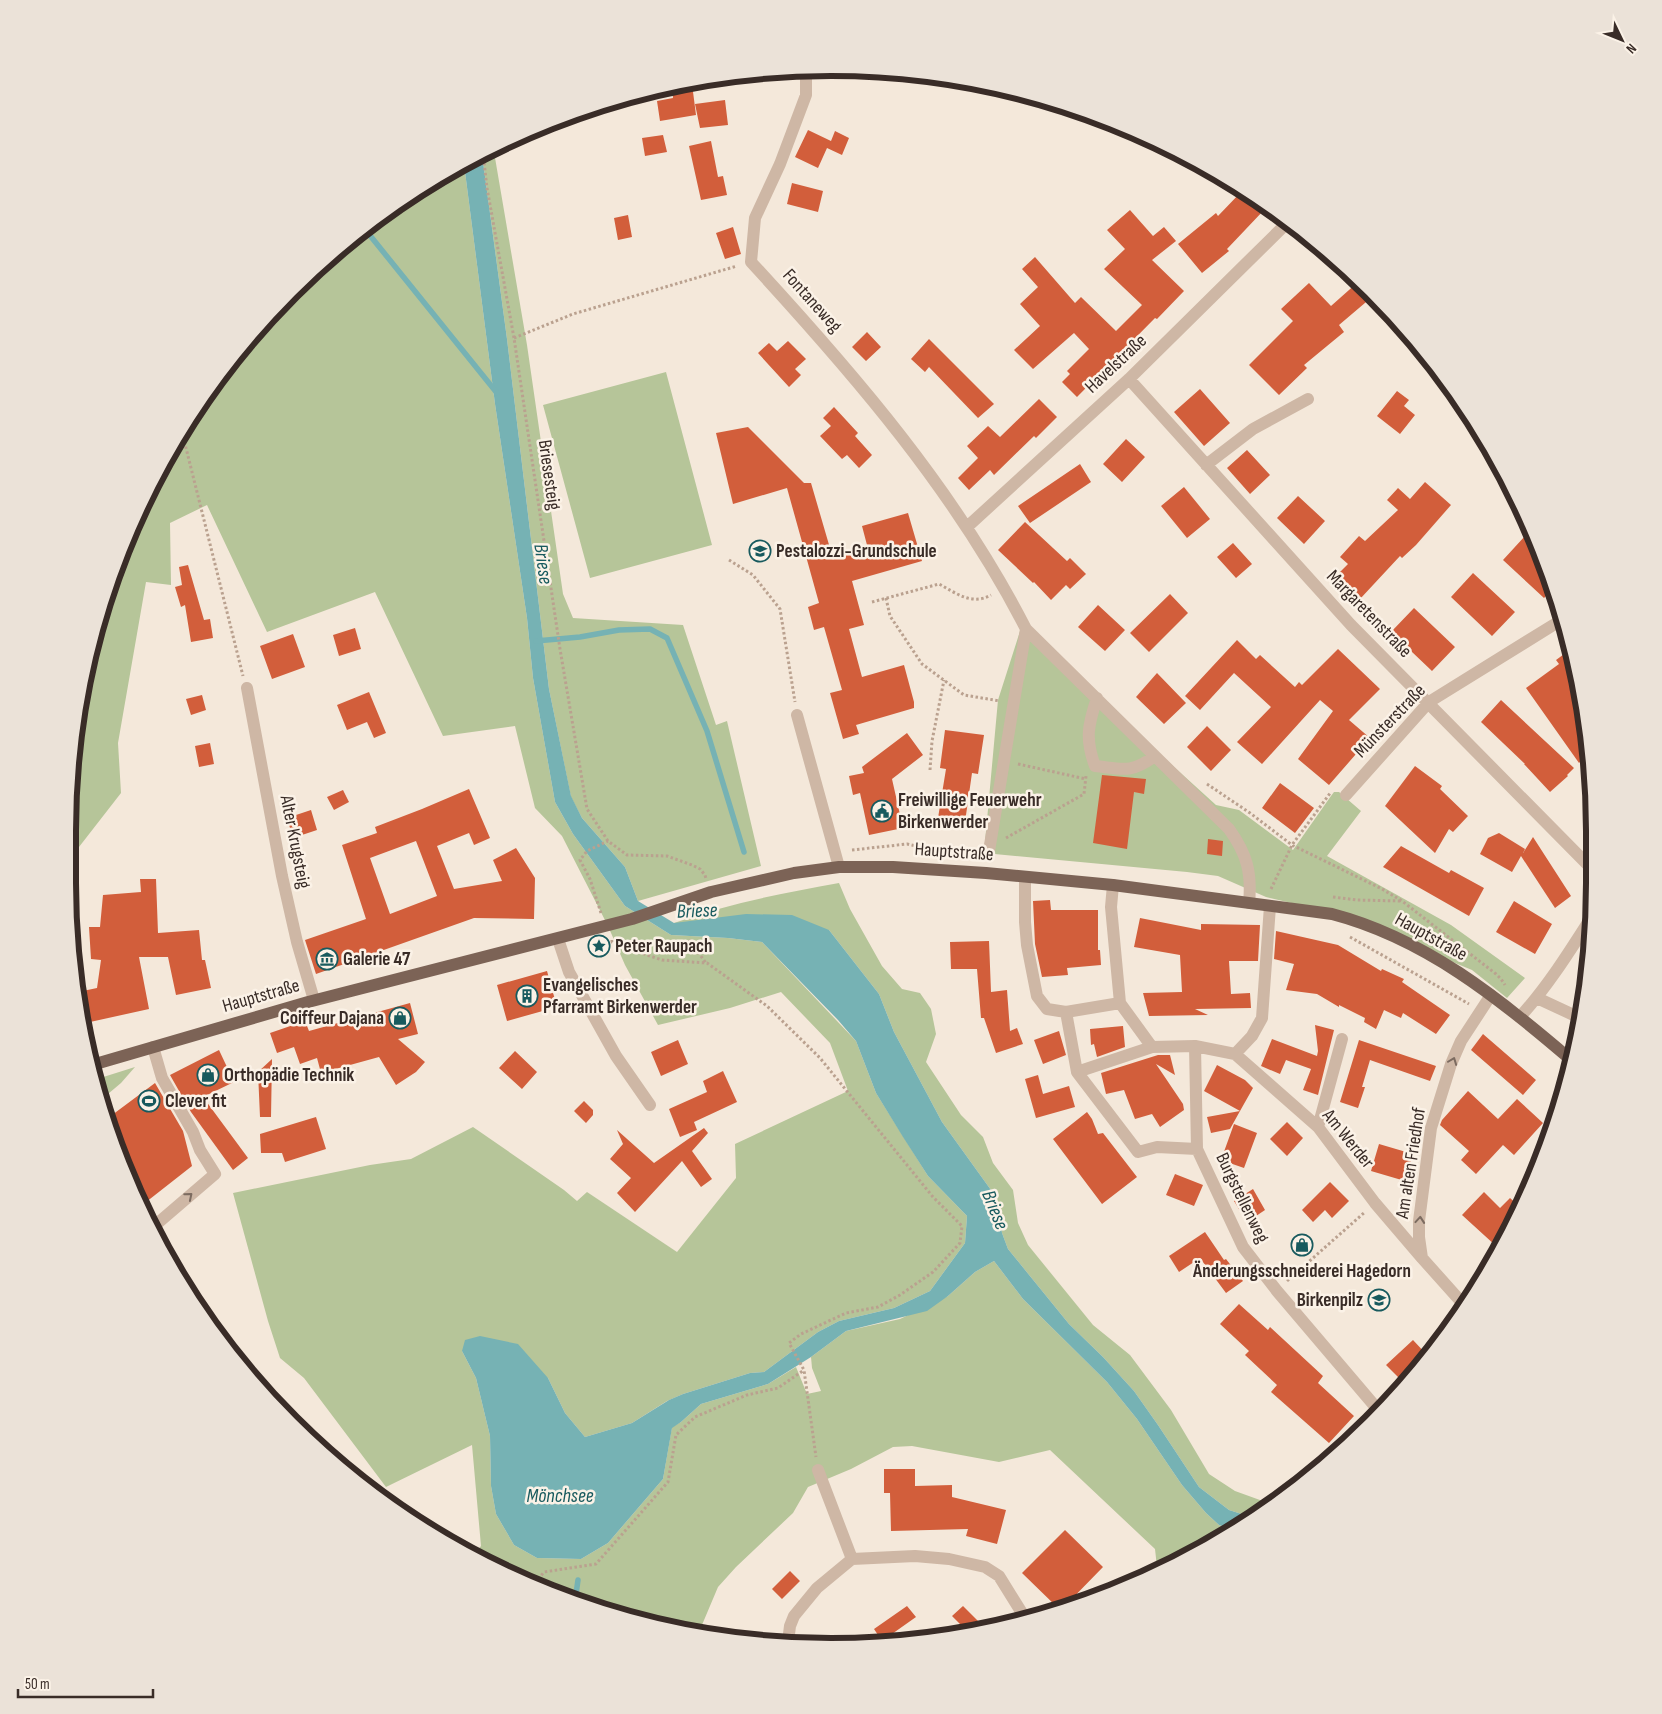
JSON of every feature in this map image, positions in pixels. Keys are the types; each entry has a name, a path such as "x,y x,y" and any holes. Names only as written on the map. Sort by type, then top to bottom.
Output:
{"main road":[{"name":"Hauptstraße","path":"99,1063 314,1000 632,919 711,892 794,873 839,867 947,869 1113,885 1332,914 1370,926 1421,950 1491,995 1565,1056"}],"street":[{"path":"751,262 755,218 780,164 806,96 806,77"},
{"name":"Havelstraße","path":"967,527 1129,379 1283,227"},
{"name":"Fontaneweg","path":"751,262 817,334 883,412 967,527"},
{"name":"Margaretenstraße","path":"1129,379 1351,625 1586,863"},
{"path":"1206,465 1253,429 1308,399"},
{"path":"967,527 1005,588 1026,629 1229,829 1244,856 1250,877 1249,903"},
{"name":"Münsterstraße","path":"1346,795 1429,702 1556,623"},
{"name":"Hauptstraße","path":"989,849 1026,629"},
{"name":"Alter Krugsteig","path":"247,688 282,876 297,942 314,1000"},
{"path":"1097,698 1091,716 1088,739 1089,750 1095,766 1129,770 1138,768 1155,756"},
{"path":"797,714 839,867"},
{"path":"1025,877 1026,933 1037,996 1047,1009 1066,1012 1120,1003"},
{"path":"1113,885 1111,907 1120,1003 1152,1047"},
{"path":"1077,1072 1152,1047 1195,1046 1235,1054 1252,1036 1262,1018 1270,906"},
{"path":"1520,1017 1537,998 1584,930"},
{"path":"558,939 569,972 606,1039 650,1105"},
{"name":"Am alten Friedhof","path":"1422,1258 1419,1221 1431,1128 1458,1048 1469,1027 1491,995"},
{"path":"1537,998 1574,1015"},
{"path":"1066,1012 1077,1072 1138,1152 1157,1147 1197,1150"},
{"path":"1318,1127 1342,1039"},
{"name":"Burgstellenweg","path":"1195,1046 1197,1150 1243,1247 1276,1291 1375,1406"},
{"path":"153,1047 162,1078 193,1132 200,1150 214,1174 157,1223"},
{"name":"Am Werder","path":"1235,1054 1318,1127 1375,1203 1422,1258"},
{"path":"1422,1258 1460,1300"},
{"path":"818,1470 852,1558"},
{"path":"789,1636 794,1616 817,1588 852,1558 915,1556 948,1559 985,1567 1000,1576 1022,1613"}],"path":[{"name":"Briesesteig","path":"484,161 486,188 514,338 560,649 588,809 608,841"},
{"path":"514,338 573,314 751,262"},
{"path":"185,442 247,688"},
{"path":"729,560 753,575 780,609 797,714"},
{"path":"872,602 939,584 972,600 987,598 1005,588"},
{"path":"886,598 890,616 922,664 964,695 1013,704"},
{"path":"930,770 932,741 944,680"},
{"path":"1004,761 1086,779"},
{"path":"989,849 1084,794 1086,768 1095,766"},
{"path":"1200,780 1250,813 1292,845 1382,889 1402,902 1496,974 1502,979 1506,987"},
{"path":"1271,890 1292,845 1330,792 1334,789 1340,790 1346,795"},
{"path":"707,963 662,960 612,942 590,878 580,860 587,851 608,841 628,855 667,856 692,865 705,875 711,892"},
{"path":"1347,935 1480,1011"},
{"path":"689,940 707,963 767,1006 820,1058 933,1197 962,1226 960,1244 933,1272 900,1295 878,1306 846,1313 802,1334 789,1343 803,1365 818,1470"},
{"path":"1276,1291 1375,1203"},
{"path":"539,1579 544,1572 596,1564 668,1482 676,1435 695,1417 747,1395 778,1388 804,1370"}],"green space":[{"path":"495,155 527,345 563,594 573,618 683,625 716,725 727,721 761,866 638,901 625,867 582,818 571,797 549,689 507,339 483,161"},
{"path":"465,171 495,404 527,618 533,678 555,802 573,834 625,906 671,935 762,942 856,1041 876,1093 928,1176 967,1216 965,1243 930,1291 894,1308 839,1321 818,1332 764,1372 750,1373 683,1394 667,1401 632,1423 585,1437 565,1413 548,1378 462,1351 476,1378 490,1436 491,1486 496,1514 514,1545 537,1558 581,1559 608,1543 663,1479 672,1427 681,1422 701,1404 768,1384 796,1367 807,1394 821,1391 812,1368 811,1357 846,1331 900,1319 948,1296 975,1272 994,1261 1023,1299 1107,1382 1137,1419 1182,1485 1206,1513 1219,1525 1224,1527 1157,1564 1155,1549 1050,1450 999,1462 912,1446 893,1447 851,1469 808,1487 793,1513 736,1567 718,1587 702,1626 636,1612 588,1598 542,1580 478,1550 481,1546 472,1445 386,1487 304,1378 280,1358 233,1193 370,1165 411,1159 473,1127 577,1201 587,1192 677,1252 736,1178 735,1144 848,1091 830,1043 781,992 730,1008 658,1025 625,965 608,926 562,836 535,808 515,726 443,736 375,592 267,632 207,505 170,523 171,585 146,582 118,743 121,793 76,851 78,782 83,732 102,636 116,588 134,542 154,497 177,454 203,412 232,372 297,297 372,232 412,203"},
{"path":"666,372 712,545 590,578 543,405"},
{"path":"1021,628 1216,805 1239,810 1293,850 1334,792 1339,792 1361,811 1327,856 1451,925 1525,978 1507,998 1472,970 1356,918 1266,897 1218,876 984,853 998,700"},
{"path":"839,883 850,909 882,966 902,989 920,993 931,1009 936,1034 926,1062 961,1115 983,1137 993,1163 1013,1190 1018,1223 1028,1245 1093,1325 1130,1355 1171,1410 1209,1474 1235,1491 1263,1501 1244,1515 1229,1510 1199,1487 1134,1391 1069,1324 1008,1249 1002,1233 996,1197 942,1122 894,1032 879,994 829,930 674,923 714,910"},
{"path":"135,1067 107,1095 102,1077"}],"water":[{"path":"483,161 507,339 549,689 571,796 582,818 625,867 638,901 674,923 746,914 792,915 829,930 879,994 894,1032 942,1122 996,1197 1002,1233 1008,1249 1069,1324 1134,1391 1199,1487 1229,1510 1244,1515 1224,1527 1219,1525 1206,1513 1182,1485 1137,1419 1107,1382 1023,1299 994,1261 975,1272 948,1296 927,1311 846,1331 811,1357 768,1384 701,1404 672,1428 663,1479 608,1543 581,1559 537,1558 514,1545 496,1514 491,1486 490,1436 476,1378 462,1351 465,1340 480,1336 518,1344 548,1378 565,1413 585,1437 632,1423 669,1400 683,1394 750,1373 764,1372 818,1332 839,1321 894,1308 930,1291 965,1243 967,1216 928,1176 903,1137 876,1093 856,1041 762,942 671,935 625,906 573,834 555,802 533,678 527,618 495,404 465,171"}],"building":[{"path":"693,90 696,115 660,121 657,101 673,98 673,94"},
{"path":"725,100 728,125 700,128 695,104"},
{"path":"808,130 831,141 835,131 849,138 842,155 827,148 818,168 795,157"},
{"path":"663,135 667,152 645,156 642,138"},
{"path":"711,141 718,177 723,176 727,195 701,200 689,146"},
{"path":"792,183 823,191 818,212 787,204"},
{"path":"1238,195 1262,212 1227,249 1229,251 1202,273 1178,244 1216,213 1218,216"},
{"path":"1130,210 1153,236 1164,227 1176,241 1152,260 1184,291 1077,397 1062,382 1070,374 1067,371 1089,349 1074,333 1033,369 1014,350 1040,326 1020,304 1038,287 1022,269 1035,257 1075,303 1081,297 1116,331 1142,305 1104,269 1125,249 1107,230"},
{"path":"628,215 632,237 618,240 614,218"},
{"path":"733,227 741,254 725,259 716,233"},
{"path":"1309,283 1331,306 1353,286 1368,300 1339,325 1344,332 1304,365 1307,368 1279,395 1249,365 1293,321 1281,309"},
{"path":"867,332 881,347 866,361 852,347"},
{"path":"929,339 994,404 978,418 929,367 925,372 911,359"},
{"path":"788,341 806,359 795,369 801,375 789,387 758,353 769,343 777,351"},
{"path":"1200,389 1230,423 1204,446 1174,412"},
{"path":"1397,391 1409,400 1404,406 1415,415 1400,434 1377,416"},
{"path":"1039,399 1057,417 1036,438 1034,436 994,475 990,470 969,490 958,478 978,458 967,446 988,426 1000,437"},
{"path":"834,407 858,433 855,436 872,455 859,468 847,455 842,459 820,436 831,426 823,418"},
{"path":"748,427 804,483 811,483 832,555 867,545 862,526 908,513 922,561 852,581 864,625 849,629 862,677 904,665 914,708 856,725 859,734 843,739 830,693 842,690 824,627 814,630 808,607 819,603 787,488 733,504 716,433"},
{"path":"1126,439 1145,457 1122,482 1103,464"},
{"path":"1247,450 1270,475 1250,494 1227,468"},
{"path":"1080,464 1091,482 1030,523 1018,506"},
{"path":"1425,482 1451,505 1416,545 1402,558 1400,556 1360,599 1336,576 1348,564 1340,557 1359,536 1365,541 1398,510 1387,500 1398,488 1410,499"},
{"path":"1184,487 1210,519 1187,538 1161,506"},
{"path":"1298,496 1325,521 1304,544 1277,518"},
{"path":"1025,522 1067,561 1070,558 1086,574 1070,589 1066,585 1051,600 998,550"},
{"path":"1525,536 1548,594 1544,598 1503,560"},
{"path":"1233,543 1252,564 1236,578 1217,557"},
{"path":"188,565 204,620 210,619 213,638 191,642 185,605 181,607 175,587 182,585 179,567"},
{"path":"1473,573 1515,612 1492,636 1451,597"},
{"path":"1170,594 1188,613 1149,652 1130,633"},
{"path":"1098,605 1125,630 1105,651 1078,627"},
{"path":"1414,608 1455,647 1432,671 1391,632"},
{"path":"355,628 361,649 339,656 333,635"},
{"path":"293,634 305,667 272,679 260,646"},
{"path":"1237,640 1256,659 1260,655 1295,687 1299,682 1302,685 1338,649 1380,689 1349,720 1370,738 1329,785 1298,759 1333,711 1320,700 1262,764 1237,742 1271,707 1234,673 1200,710 1185,696"},
{"path":"1564,654 1579,732 1582,760 1579,763 1526,688 1559,664 1556,660"},
{"path":"1157,673 1186,703 1164,724 1136,697"},
{"path":"369,692 386,733 374,738 367,722 347,730 337,705"},
{"path":"202,695 206,710 191,715 186,699"},
{"path":"1501,700 1574,768 1550,792 1525,764 1481,722"},
{"path":"1207,726 1231,750 1211,771 1187,747"},
{"path":"945,730 984,735 978,774 972,773 965,822 938,818 946,769 940,768"},
{"name":"Freiwillige Feuerwehr Birkenwerder","path":"907,733 923,755 892,779 903,828 869,835 860,793 853,795 849,776 864,773 862,767"},
{"path":"210,743 214,764 199,767 195,746"},
{"path":"1415,766 1442,786 1440,789 1468,816 1453,832 1449,829 1435,853 1385,806"},
{"path":"1102,775 1146,779 1144,794 1134,792 1127,849 1093,843"},
{"path":"1280,783 1314,808 1295,833 1262,808"},
{"path":"469,789 490,838 474,845 469,833 437,846 454,889 502,881 493,860 516,848 535,878 534,919 474,918 316,974 305,940 366,919 342,845 377,833 375,827","holes":["416,841 437,896 390,914 370,858"]},
{"path":"343,790 349,802 334,810 327,797"},
{"path":"311,810 317,830 293,838 287,818"},
{"path":"1499,833 1525,849 1523,853 1533,837 1571,896 1555,908 1521,856 1512,872 1480,854 1488,838"},
{"path":"1208,839 1223,841 1222,856 1207,854"},
{"path":"1401,846 1449,873 1451,870 1484,888 1469,916 1383,867"},
{"path":"140,879 156,879 158,933 199,930 202,960 205,960 211,988 176,995 168,957 139,957 149,1009 90,1022 84,991 97,988 101,960 91,959 89,927 100,927 103,895 141,892"},
{"path":"1050,900 1051,910 1098,910 1098,950 1100,950 1101,965 1067,968 1068,975 1042,977 1035,944 1033,901"},
{"path":"1514,901 1552,924 1535,954 1496,932"},
{"path":"1140,918 1201,930 1201,924 1260,925 1258,961 1229,961 1231,994 1250,993 1251,1008 1195,1009 1208,1015 1149,1016 1143,993 1182,992 1180,955 1134,947"},
{"path":"1276,931 1338,945 1381,971 1382,969 1404,979 1402,982 1450,1015 1436,1034 1403,1013 1401,1018 1384,1010 1376,1029 1364,1022 1365,1018 1339,1005 1339,1007 1317,994 1286,990 1294,964 1274,959"},
{"path":"989,941 991,992 1007,990 1010,1031 1017,1028 1023,1044 996,1053 984,1018 981,1018 977,969 951,969 950,942"},
{"name":"Evangelisches Pfarramt Birkenwerder","path":"547,971 557,1007 507,1021 497,985"},
{"path":"410,1003 418,1034 398,1039 425,1062 416,1072 396,1085 379,1057 321,1073 317,1058 300,1064 294,1047 277,1053 270,1033 305,1021 309,1031"},
{"path":"1315,1025 1334,1030 1318,1095 1303,1090 1311,1069 1286,1060 1280,1074 1261,1066 1272,1039 1317,1056"},
{"path":"1123,1026 1125,1047 1097,1057 1094,1044 1091,1045 1090,1029"},
{"path":"1059,1031 1066,1055 1043,1064 1034,1040"},
{"path":"1483,1034 1536,1080 1523,1095 1471,1050"},
{"path":"678,1040 688,1064 661,1076 651,1052"},
{"path":"1359,1040 1436,1066 1430,1081 1370,1060 1362,1087 1365,1087 1358,1108 1340,1102"},
{"path":"219,1050 234,1082 203,1097 248,1158 233,1170 191,1112 170,1075"},
{"path":"515,1051 537,1072 522,1089 499,1068"},
{"path":"1158,1055 1170,1055 1175,1075 1156,1064 1183,1104 1184,1110 1160,1127 1152,1114 1135,1119 1124,1090 1106,1094 1101,1073"},
{"path":"272,1059 271,1117 260,1117 258,1072"},
{"path":"1217,1065 1245,1080 1253,1088 1240,1111 1204,1091"},
{"path":"723,1071 737,1102 694,1122 697,1130 680,1137 669,1109 707,1092 703,1081"},
{"path":"1038,1075 1043,1094 1069,1086 1075,1107 1036,1118 1025,1079"},
{"path":"155,1083 183,1131 192,1166 147,1201 113,1115"},
{"path":"1468,1091 1498,1119 1517,1099 1543,1123 1514,1155 1503,1145 1476,1174 1461,1160 1469,1151 1440,1125 1442,1120"},
{"path":"584,1101 593,1110 593,1115 586,1123 574,1111"},
{"path":"1240,1111 1230,1129 1211,1133 1207,1117"},
{"path":"1087,1112 1098,1134 1103,1133 1137,1177 1102,1204 1053,1139"},
{"path":"316,1117 326,1149 285,1162 282,1153 261,1153 260,1134"},
{"path":"1287,1122 1303,1138 1287,1156 1270,1139"},
{"path":"1234,1124 1257,1133 1244,1168 1221,1160"},
{"path":"704,1128 708,1133 692,1151 712,1179 701,1187 682,1161 635,1212 617,1193 631,1178 610,1159 623,1144 617,1130 654,1163"},
{"path":"1379,1144 1413,1154 1405,1181 1371,1171"},
{"path":"1175,1174 1203,1185 1194,1206 1166,1195"},
{"path":"1330,1182 1349,1201 1332,1218 1325,1210 1313,1222 1302,1210"},
{"path":"1253,1189 1265,1210 1247,1222 1234,1201"},
{"path":"1484,1192 1500,1208 1510,1198 1515,1202 1494,1244 1462,1215"},
{"path":"1205,1232 1224,1260 1226,1259 1243,1281 1226,1293 1200,1258 1179,1272 1169,1256"},
{"path":"1239,1304 1268,1330 1270,1327 1323,1376 1318,1383 1354,1416 1329,1443 1271,1392 1277,1385 1245,1355 1249,1351 1220,1324"},
{"name":"Birkenpilz","path":"1413,1340 1423,1351 1400,1379 1386,1365"},
{"path":"884,1469 915,1469 915,1486 952,1485 952,1497 1006,1510 997,1544 966,1536 968,1529 891,1531 890,1493 884,1493"},
{"path":"1065,1530 1103,1567 1072,1599 1054,1604 1022,1573"},
{"path":"790,1571 800,1581 782,1599 772,1589"},
{"path":"907,1606 916,1617 891,1635 879,1636 874,1629"},
{"path":"963,1606 980,1623 962,1626 952,1616"}],"waterway":[{"path":"369,234 497,393"},
{"path":"536,641 580,637 619,630 650,629 667,638 707,731 744,852"},
{"path":"576,1593 578,1580"}],"place":[{"name":"Pestalozzi-Grundschule","path":"760,551"},
{"name":"Freiwillige Feuerwehr Birkenwerder","path":"882,811"},
{"name":"Peter Raupach","path":"599,946"},
{"name":"Galerie 47","path":"327,959"},
{"name":"Evangelisches Pfarramt Birkenwerder","path":"527,996"},
{"name":"Coiffeur Dajana","path":"400,1018"},
{"name":"Orthopädie Technik","path":"208,1075"},
{"name":"Clever fit","path":"149,1101"},
{"name":"Änderungsschneiderei Hagedorn","path":"1302,1245"},
{"name":"Birkenpilz","path":"1379,1300"}],"water label":[{"name":"Briese","path":"543,564"},
{"name":"Briese","path":"697,911"},
{"name":"Briese","path":"995,1210"},
{"name":"Mönchsee","path":"560,1496"}]}
